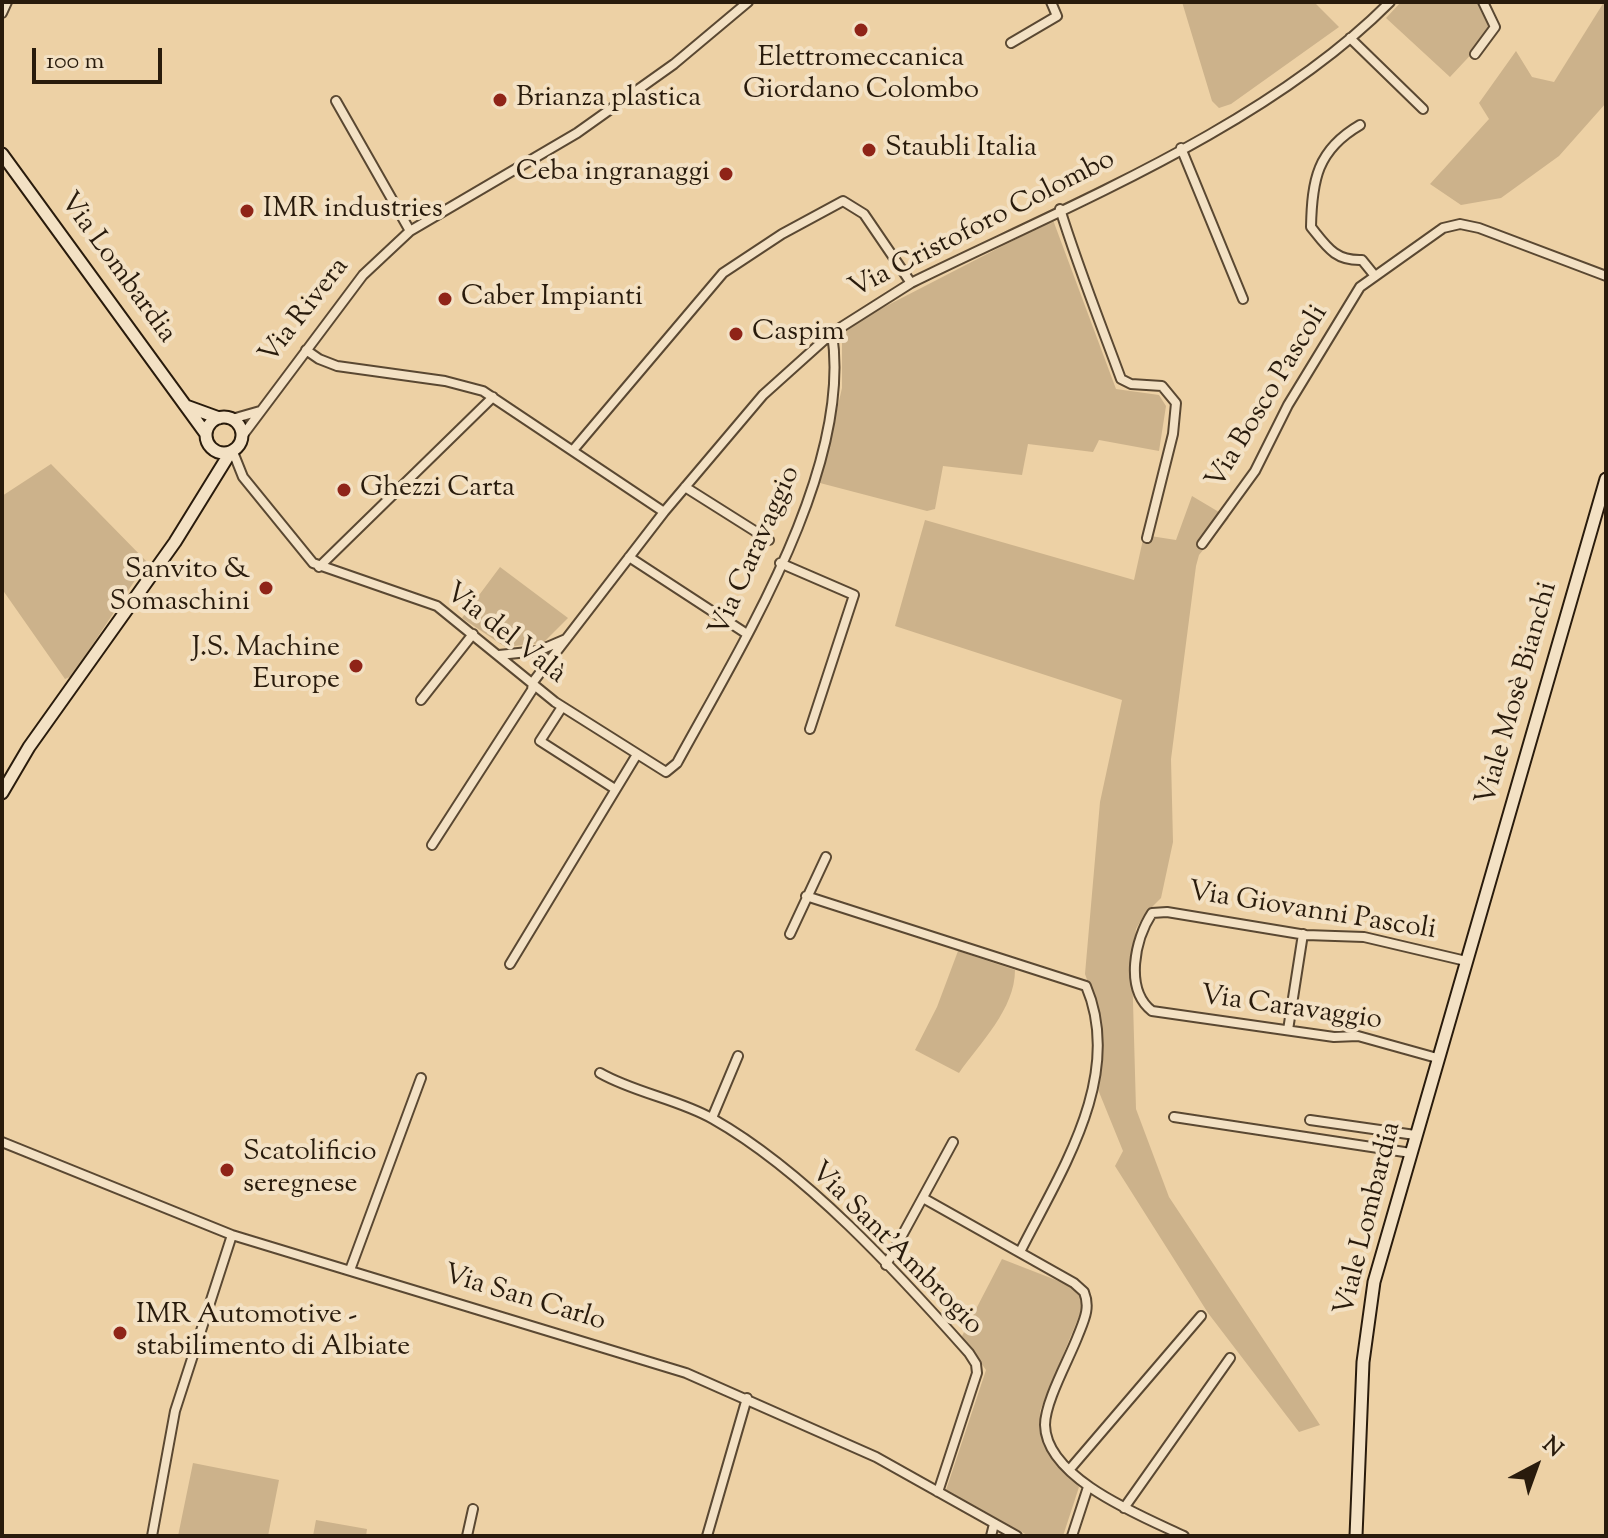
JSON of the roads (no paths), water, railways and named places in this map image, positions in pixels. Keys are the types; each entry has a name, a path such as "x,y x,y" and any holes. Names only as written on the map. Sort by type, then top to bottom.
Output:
{"main road":[{"name":"Via Lombardia","path":"2,147 4,157 206,434"},
{"path":"2,793 29,747 160,566 231,452 240,445 243,435 225,418 186,406"},
{"path":"216,476 206,434 210,424 225,418"},
{"path":"212,449 231,452"},
{"name":"Viale Mosè Bianchi","path":"1478,922 1606,479"},
{"name":"Viale Lombardia","path":"1356,1536 1367,1316 1379,1260 1478,922"}],"street":[{"path":"2,13 7,2"},
{"name":"Via Rivera","path":"243,435 363,275 410,231 577,133 674,64 748,2"},
{"path":"1011,43 1057,16 1051,2"},
{"name":"Via Cristoforo Colombo","path":"533,682 664,512 763,395 832,333 911,283 1181,148 1268,96 1350,38 1390,2"},
{"path":"1475,54 1495,27 1483,2"},
{"path":"1350,38 1423,109"},
{"path":"336,101 410,231"},
{"path":"1360,125 1339,137 1325,155 1316,177 1311,227 1332,255 1362,260 1375,276"},
{"path":"1181,148 1243,299"},
{"path":"574,449 723,273 782,234 843,201 864,214 911,283"},
{"path":"1060,209 1079,271 1109,339 1121,379 1131,384 1162,386 1176,403 1168,457 1147,538"},
{"name":"Via Bosco Pascoli","path":"1202,544 1255,471 1288,405 1360,287 1443,228 1460,224 1479,228 1604,276"},
{"path":"1604,276 1606,264"},
{"name":"Via Caravaggio","path":"669,771 677,763 747,634 810,493 825,441 833,389 832,333"},
{"path":"306,350 337,366 456,383 493,397 664,512"},
{"path":"231,452 243,477 319,567 493,397"},
{"path":"225,418 261,411"},
{"path":"216,476 231,471 243,477"},
{"path":"685,487 769,540"},
{"path":"629,557 747,634"},
{"path":"780,563 854,595 810,729"},
{"name":"Via del Valà","path":"319,567 427,601 473,634 562,707 661,772 669,771"},
{"path":"421,700 473,634"},
{"path":"499,655 538,651 566,638"},
{"path":"432,845 532,690 533,682"},
{"path":"562,707 540,741 615,789"},
{"path":"510,964 636,756"},
{"path":"790,934 826,857"},
{"path":"806,896 1086,986 1094,1012 1096,1043 1088,1108 1020,1252"},
{"name":"Via Giovanni Pascoli","path":"1141,1002 1136,985 1139,933 1152,913 1167,912 1303,934 1364,937 1466,961"},
{"path":"1288,1030 1303,934"},
{"name":"Via Caravaggio","path":"1141,1002 1152,1011 1175,1017 1334,1037 1358,1036 1437,1058"},
{"path":"712,1118 738,1056"},
{"name":"Via Sant'Ambrogio","path":"600,1073 712,1118 788,1174 886,1265 976,1364 977,1373 938,1492"},
{"path":"350,1270 421,1078"},
{"path":"1174,1117 1411,1153"},
{"path":"1310,1120 1415,1135"},
{"name":"Via San Carlo","path":"2,1142 232,1235 686,1373 876,1457 1017,1536"},
{"path":"886,1265 953,1142"},
{"path":"923,1198 1084,1292 1087,1314 1045,1424 1052,1446 1088,1487 1165,1532 1184,1536"},
{"path":"152,1536 175,1411 232,1235"},
{"path":"1070,1469 1201,1316"},
{"path":"1124,1508 1230,1358"},
{"path":"707,1536 747,1398"},
{"path":"1072,1536 1088,1487"},
{"path":"467,1536 473,1509"},
{"path":"991,1536 994,1524"}],"place":[{"name":"Elettromeccanica Giordano Colombo","path":"861,30"},
{"name":"Brianza plastica","path":"500,100"},
{"name":"Staubli Italia","path":"869,150"},
{"name":"Ceba ingranaggi","path":"726,174"},
{"name":"IMR industries","path":"247,211"},
{"name":"Caber Impianti","path":"445,299"},
{"name":"Caspim","path":"736,334"},
{"name":"Ghezzi Carta","path":"344,490"},
{"name":"Sanvito & Somaschini","path":"266,588"},
{"name":"J.S. Machine Europe","path":"356,666"},
{"name":"Scatolificio seregnese","path":"227,1170"},
{"name":"IMR Automotive - stabilimento di Albiate","path":"120,1333"}]}
